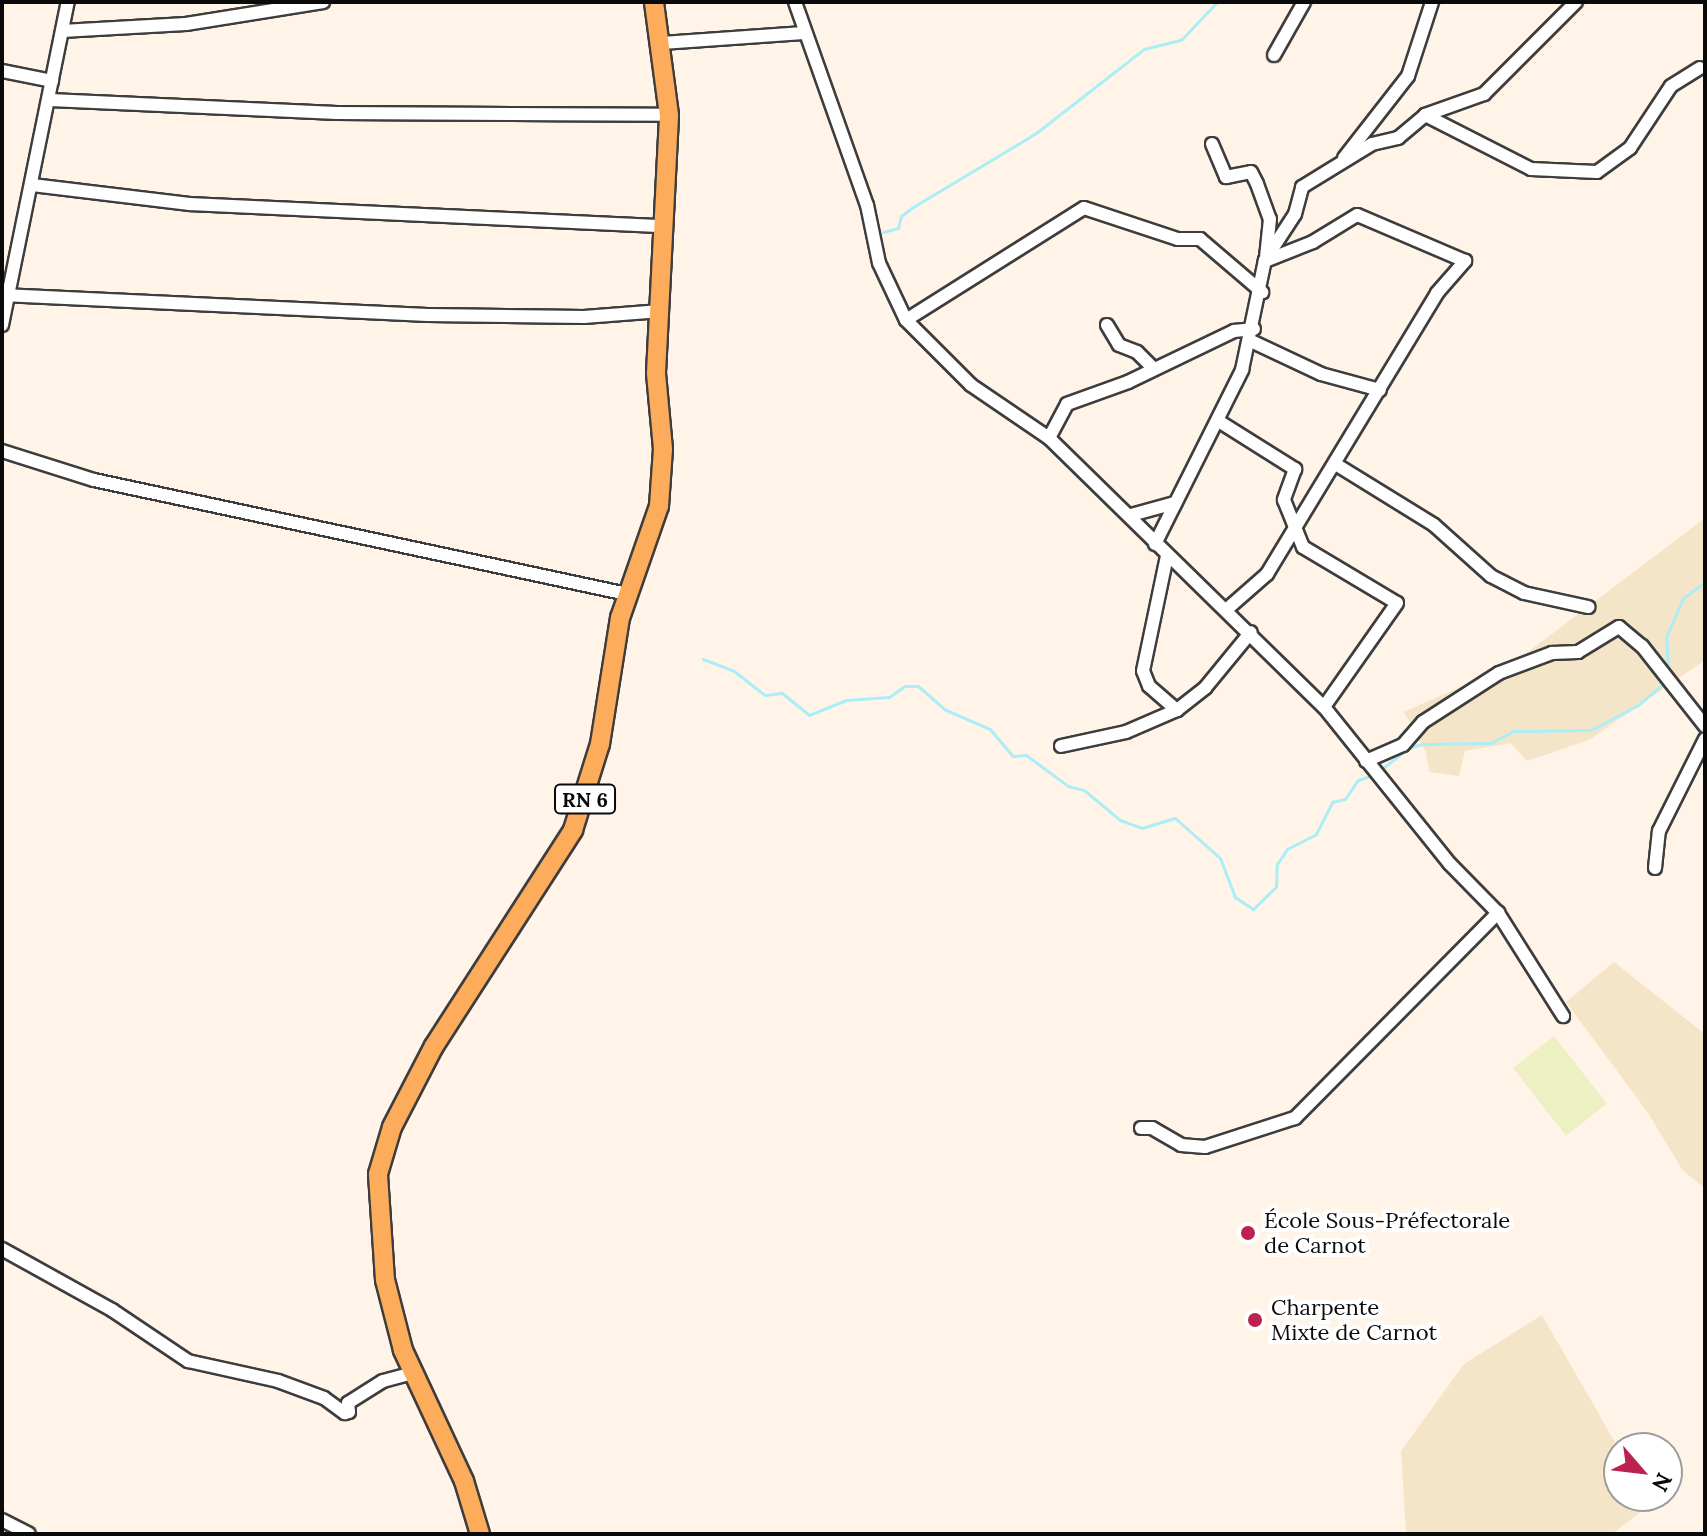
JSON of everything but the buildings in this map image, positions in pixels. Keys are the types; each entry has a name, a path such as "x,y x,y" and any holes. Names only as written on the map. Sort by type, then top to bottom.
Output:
{"main road":[{"name":"RN 6","path":"480,1534 464,1481 413,1373 385,1280 378,1212 380,1161 392,1127 434,1046 573,830 597,755 627,594 663,486 656,373 669,115 654,2"}],"street":[{"path":"2,325 68,2"},
{"path":"62,31 186,24 323,2"},
{"path":"795,2 867,205 879,263 906,320 971,385 1049,438 1131,515 1167,556 1251,632 1324,707 1366,761 1498,913 1563,1016"},
{"path":"1274,55 1304,2"},
{"path":"1336,167 1370,121 1387,108 1408,76 1432,2"},
{"path":"1265,260 1295,214 1302,187 1372,144 1398,138 1425,115 1484,94 1576,2"},
{"path":"661,43 805,33"},
{"path":"1425,115 1531,169 1597,172 1630,148 1671,86 1700,68"},
{"path":"2,71 52,81"},
{"path":"50,100 337,113 669,115"},
{"path":"1155,544 1220,422 1252,335 1262,292 1270,219 1251,172 1226,177 1212,144"},
{"path":"32,185 234,207 662,226"},
{"path":"906,320 1084,208 1178,239 1200,239 1262,292"},
{"path":"1226,610 1267,574 1337,465 1437,293 1465,261 1357,215 1313,242 1265,260"},
{"path":"6,296 428,315 584,317 661,311"},
{"path":"1107,325 1119,345 1137,352 1153,368"},
{"path":"1049,438 1067,404 1234,331 1252,335 1321,374 1380,390"},
{"path":"1220,422 1295,469 1284,500 1294,534 1314,554 1397,603 1324,707"},
{"path":"2,451 94,480 627,594"},
{"path":"1337,465 1434,525 1491,576 1524,593 1588,607"},
{"path":"1131,515 1175,503"},
{"path":"1167,556 1143,671 1149,686 1177,710"},
{"path":"1366,761 1403,745 1423,722 1499,673 1552,653 1578,652 1619,627 1642,646 1705,726"},
{"path":"1061,746 1126,732 1177,710 1205,688 1251,632"},
{"path":"1655,868 1659,831 1705,739"},
{"path":"1141,1128 1152,1128 1181,1145 1205,1147 1295,1118 1498,913"},
{"path":"2,1249 112,1310 188,1361 278,1381 324,1398 345,1413 348,1403 383,1381 413,1373"},
{"path":"2,1520 29,1534"}],"shaded area":[{"path":"1705,518 1705,660 1589,740 1527,761 1511,743 1465,751 1459,776 1429,772 1426,752 1404,712 1512,664"},
{"path":"1614,962 1705,1034 1705,1188 1683,1171 1648,1113 1566,1002"},
{"path":"1542,1315 1609,1432 1603,1432 1603,1512 1641,1512 1612,1534 1406,1534 1401,1451 1464,1364"}],"green space":[{"path":"1554,1036 1607,1104 1566,1136 1513,1068"}],"waterway":[{"path":"883,232 898,228 901,216 913,207 1036,133 1144,49 1181,40 1217,2"},
{"path":"1668,671 1666,637 1683,598 1705,582"},
{"path":"703,659 734,671 765,695 782,693 809,715 846,700 889,697 905,686 918,686 946,710 990,729 1013,756 1026,755 1068,786 1084,790 1120,820 1142,828 1175,818 1220,858 1235,897 1253,909 1276,887 1277,864 1287,849 1316,834 1332,802 1345,799 1358,780 1373,775"},
{"path":"1379,771 1408,748 1422,744 1491,743 1514,731 1591,730 1638,705 1665,682"}],"place":[{"name":"École Sous-Préfectorale de Carnot","path":"1248,1233"},
{"name":"Charpente Mixte de Carnot","path":"1255,1320"}]}
